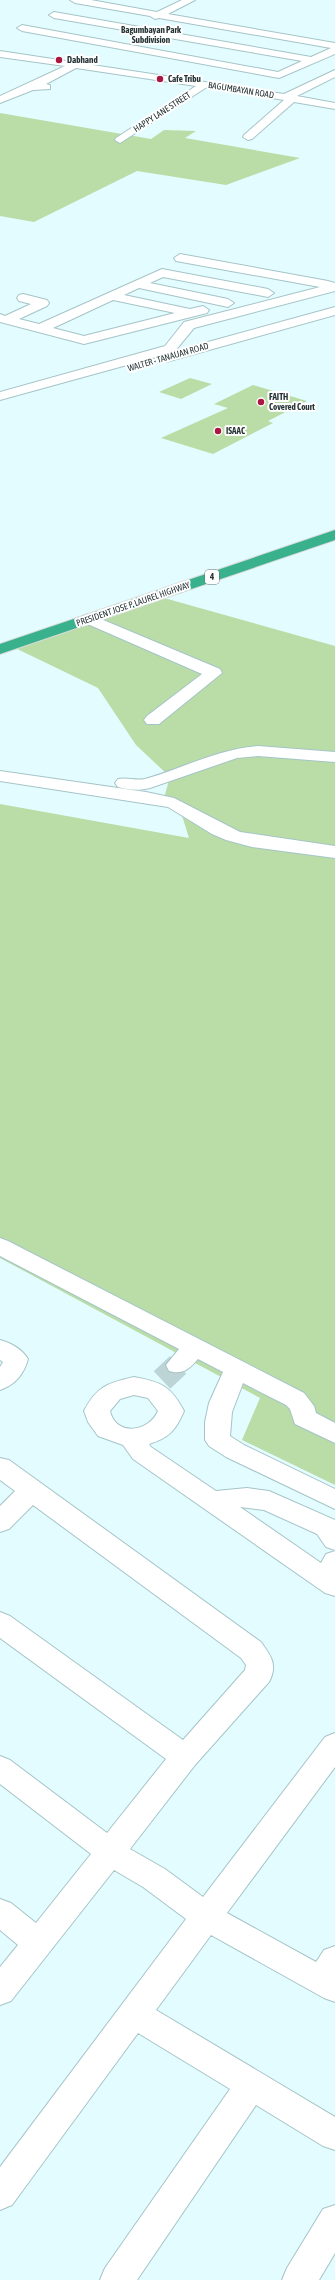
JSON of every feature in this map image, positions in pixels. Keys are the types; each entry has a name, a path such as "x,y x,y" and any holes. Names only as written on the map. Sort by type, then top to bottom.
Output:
{"highway":[{"name":"PRESIDENT JOSE P. LAUREL HIGHWAY","path":"0,649 335,536"}],"street":[{"path":"75,0 335,46"},
{"path":"0,100 32,87 73,65 149,32 156,14 190,0"},
{"path":"87,3 22,28 279,75 335,50"},
{"path":"48,17 149,32 311,60"},
{"name":"BAGUMBAYAN ROAD","path":"0,54 204,84 335,106"},
{"path":"40,95 50,87 91,68"},
{"path":"248,137 290,98 335,73"},
{"name":"HAPPY LANE STREET","path":"120,140 204,84"},
{"path":"32,87 50,87"},
{"path":"180,258 335,287"},
{"path":"40,329 162,273 268,293"},
{"path":"3,319 84,340 308,283"},
{"path":"138,284 228,303"},
{"path":"0,396 170,349 189,325 335,287"},
{"path":"112,296 191,313"},
{"path":"3,319 43,303 23,298"},
{"path":"178,340 335,298"},
{"name":"WALTER - TANAUAN ROAD","path":"0,402 335,311"},
{"path":"89,619 214,673 153,720"},
{"path":"0,776 137,790 234,753 258,750 335,757"},
{"path":"0,765 137,790 174,803 213,827 233,836 252,841 335,852"},
{"path":"0,1246 295,1399 302,1406 304,1418 335,1434"},
{"path":"164,1378 165,1398 171,1411 166,1424 152,1434 134,1438 115,1434 101,1424 97,1411 102,1398 116,1389 164,1378 196,1347"},
{"path":"0,1348 16,1358 13,1368 0,1381"},
{"path":"237,1368 218,1416 216,1430 218,1440 235,1451 335,1500"},
{"path":"134,1438 136,1446 142,1453 210,1500 333,1576"},
{"path":"0,1467 251,1650 260,1663 259,1674 185,1757 0,1991"},
{"path":"0,1522 31,1491"},
{"path":"210,1500 247,1497 269,1501 326,1527 335,1540"},
{"path":"0,1623 185,1757"},
{"path":"0,2194 135,2014 205,1916 335,1745"},
{"path":"0,1768 110,1852 154,1878 205,1916 330,1976"},
{"path":"0,1912 38,1943"},
{"path":"135,2014 335,2135"},
{"path":"117,2280 252,2085"},
{"path":"299,2280 335,2221"}],"green space":[{"path":"0,113 151,139 164,130 196,131 185,138 300,158 226,185 137,171 34,222 0,216"},
{"path":"190,378 212,384 181,399 159,392"},
{"path":"253,385 307,401 268,421 273,423 213,454 161,438 228,408 214,404"},
{"path":"157,596 335,646 335,1485 242,1440 260,1398 0,1258 0,804 189,838 179,806 163,801 170,777 136,745 98,688 11,646"}],"tunnel":[{"path":"162,1380 178,1365"}],"place":[{"name":"Dabhand","path":"59,60"},
{"name":"Cafe Tribu","path":"160,79"},
{"name":"FAITH Covered Court","path":"261,402"},
{"name":"ISAAC","path":"218,431"}],"district":[{"name":"Bagumbayan Park Subdivision","path":"151,36"}]}
